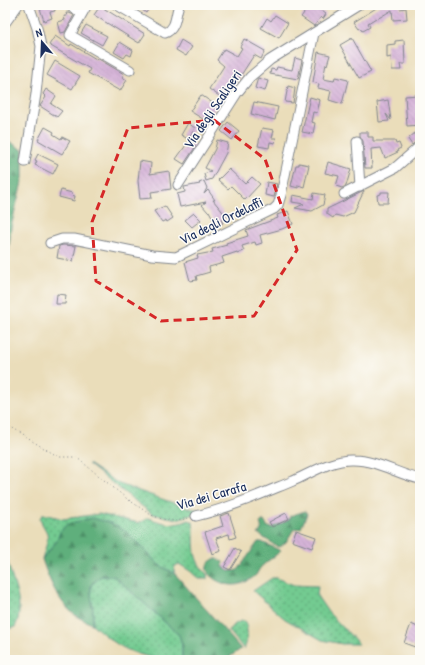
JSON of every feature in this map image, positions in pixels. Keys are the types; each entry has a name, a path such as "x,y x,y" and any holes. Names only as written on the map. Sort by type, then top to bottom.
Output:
{"street":[{"path":"5,23 18,5"},
{"path":"25,162 36,94 41,46 37,28 29,5"},
{"path":"68,5 85,9 70,35 130,70"},
{"path":"116,5 165,33 169,32 176,19 179,5"},
{"name":"Via degli Scaligeri","path":"178,186 246,81 254,73 270,60 359,5"},
{"name":"Via degli Ordelaffi","path":"50,243 62,239 74,239 152,255 176,257 274,209 278,205 281,195 314,33"},
{"path":"357,141 360,186"},
{"path":"344,194 396,168 420,146"},
{"name":"Via dei Carafa","path":"196,516 232,506 328,466 347,460 362,460 420,479"}],"path":[{"name":"Via dei Carafa","path":"5,425 59,456 76,457 126,498 151,515 162,519 177,521 196,516"}],"highlighted area":[{"path":"214,120 265,159 297,250 254,316 161,321 96,281 92,222 128,128"}],"green space":[{"path":"7,140 23,150 23,178 11,227 7,272 5,274 5,141"},
{"path":"88,464 119,484 188,508 200,510 191,515 177,519 152,514"},
{"path":"305,511 307,514 301,528 294,529 286,542 280,547 258,534 261,530 260,523 262,521 264,521 267,526 271,528 290,519 290,516"},
{"path":"99,514 139,523 148,518 168,524 189,520 193,522 196,556 198,562 207,574 207,579 199,579 179,564 175,566 175,574 159,565 126,531 60,532 57,541 42,559 47,543 47,533 40,518 42,515 49,515 63,519"},
{"path":"92,518 111,523 126,531 159,565 175,574 241,649 225,660 182,660 182,644 179,635 114,576 101,576 91,585 93,614 92,624 81,619 69,610 59,597 51,582 42,559 57,541 60,532 67,524"},
{"path":"258,542 262,542 281,551 263,565 256,575 249,580 240,584 226,584 218,581 208,573 207,568 209,563 216,558 223,562 223,567 231,571 238,570"},
{"path":"5,545 8,564 16,589 19,605 18,620 15,627 8,629 5,626"},
{"path":"101,576 114,576 179,635 182,644 182,660 155,658 130,651 105,636 92,624 93,614 91,585"},
{"path":"272,578 276,578 294,585 318,586 317,596 328,612 359,644 342,644 322,640 285,619 253,591"},
{"path":"245,621 247,628 247,639 244,649 229,631 235,624"}],"building":[{"path":"39,5 54,5 55,11 50,12 52,18 44,21"},
{"path":"129,5 151,5 146,13 140,8 138,10"},
{"path":"302,5 314,5 326,14 323,19 321,17 314,26 301,17 307,9"},
{"path":"381,5 400,5 400,9 406,8 407,19 393,20 392,10 368,23 370,27 363,31 361,28 359,29 354,22"},
{"path":"100,6 145,34 139,43 94,15"},
{"path":"66,13 74,15 65,32 61,33 58,22 65,20 64,16 67,16"},
{"path":"275,15 288,23 279,38 261,28 267,18 271,21"},
{"path":"86,25 107,36 102,45 81,33"},
{"path":"55,36 70,46 71,44 124,74 122,77 127,80 120,91 88,73 90,69 49,45"},
{"path":"352,38 371,72 359,78 340,45"},
{"path":"244,39 265,51 261,59 254,55 225,100 209,89 224,66 217,60 224,49 237,56 242,48 240,47"},
{"path":"181,40 192,47 186,56 176,50"},
{"path":"404,40 405,64 400,64 401,70 392,70 391,57 387,58 387,45 395,44 395,41"},
{"path":"120,42 133,50 131,56 127,54 124,58 114,52"},
{"path":"318,52 330,55 327,65 326,64 323,79 334,81 335,77 348,80 342,104 329,100 331,91 318,88 319,84 313,82"},
{"path":"295,58 302,60 298,79 270,74 271,69 276,70 277,67 292,70"},
{"path":"55,61 80,76 72,89 47,75"},
{"path":"258,78 268,81 265,91 255,88"},
{"path":"288,86 295,88 293,103 285,102"},
{"path":"46,89 56,96 51,104 62,111 57,117 40,106 46,97 43,94"},
{"path":"201,95 217,106 206,121 190,111"},
{"path":"418,95 420,125 407,126 405,96"},
{"path":"310,97 320,100 317,113 313,112 311,122 315,123 313,134 302,132"},
{"path":"388,100 391,120 386,114 389,121 379,122 377,102"},
{"path":"254,102 278,107 275,120 251,114"},
{"path":"228,122 239,131 232,140 221,131"},
{"path":"188,123 195,128 188,139 181,135"},
{"path":"45,127 54,132 53,134 61,139 62,137 70,141 62,154 38,140"},
{"path":"262,128 274,130 272,138 276,138 275,143 270,142 269,148 258,146"},
{"path":"360,132 368,132 368,137 373,137 373,141 395,141 396,144 399,143 401,148 397,150 398,152 385,158 381,148 371,149 372,168 365,168 363,141 360,136"},
{"path":"416,132 420,138 412,145 408,139"},
{"path":"217,140 228,143 226,153 212,179 206,181 204,174 211,171 205,168 215,149"},
{"path":"189,141 196,146 184,164 176,159"},
{"path":"38,154 58,164 53,174 35,165 37,161 35,160"},
{"path":"140,161 151,163 150,174 169,171 171,189 151,192 152,198 140,199 138,181"},
{"path":"328,162 351,169 346,186 342,188 336,186 339,176 325,173"},
{"path":"299,163 309,165 304,187 298,185 298,188 291,186 296,165 299,165"},
{"path":"229,169 245,184 252,177 260,184 245,200 231,186 228,189 218,180"},
{"path":"204,181 207,188 204,194 208,190 215,200 213,200 226,217 221,220 223,223 217,226 209,211 208,212 202,205 206,202 180,207 177,194 185,192 184,187 200,184 199,183"},
{"path":"267,182 277,184 274,197 265,195"},
{"path":"61,190 72,193 72,195 75,196 74,201 59,197"},
{"path":"364,191 354,212 343,217 335,215 333,218 327,214 327,209"},
{"path":"381,192 389,192 388,203 378,203 377,195 381,194"},
{"path":"314,193 325,195 323,205 312,211 295,208 304,204 292,202 293,195 313,199"},
{"path":"165,206 173,218 167,222 166,220 162,222 154,211"},
{"path":"288,211 293,224 282,229 260,235 262,243 256,245 255,242 242,246 244,251 222,257 224,263 209,267 210,272 196,276 197,280 190,281 185,262 198,258 197,255 213,252 212,249 227,245 226,243 248,236 246,230 278,218 277,215"},
{"path":"194,213 201,220 192,227 185,220"},
{"path":"59,246 76,246 73,261 57,258"},
{"path":"57,294 66,295 65,304 56,304"},
{"path":"229,513 236,537 230,539 229,534 216,538 221,551 212,554 205,532 223,526 220,516"},
{"path":"286,513 289,519 272,527 269,522"},
{"path":"296,530 316,537 312,548 292,541"},
{"path":"235,548 241,552 230,570 224,567"},
{"path":"411,624 420,628 420,635 415,647 404,643"}]}
